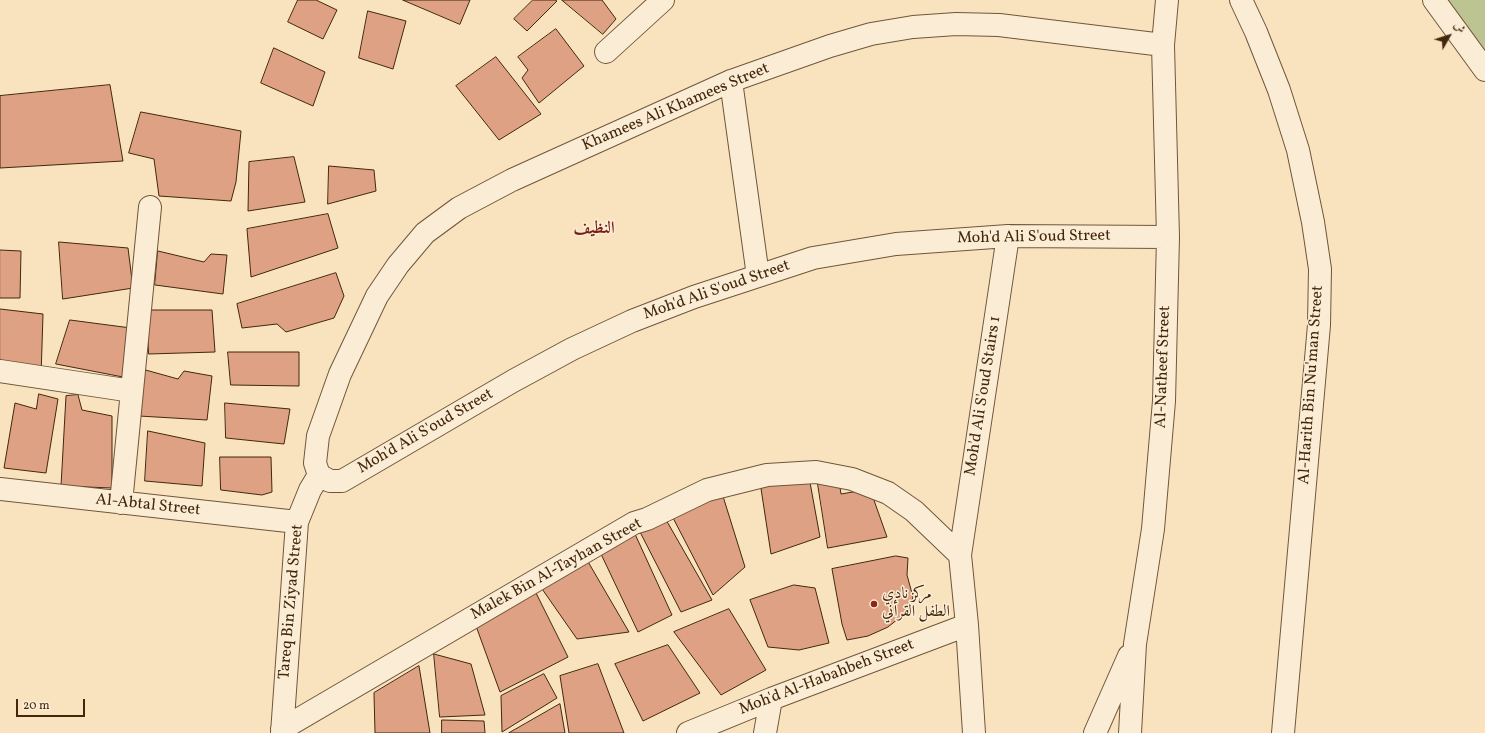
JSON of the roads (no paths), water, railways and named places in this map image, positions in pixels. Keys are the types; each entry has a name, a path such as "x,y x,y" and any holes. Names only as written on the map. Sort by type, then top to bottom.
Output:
{"street":[{"path":"606,52 663,0"},
{"name":"Al-Natheef Street","path":"1130,733 1135,644 1153,529 1164,409 1168,237 1163,45 1167,0"},
{"name":"Al-Harith Bin Nu'man Street","path":"1241,0 1256,32 1276,82 1298,150 1313,222 1320,269 1319,325 1283,733"},
{"path":"1434,0 1485,70"},
{"name":"Khamees Ali Khamees Street","path":"459,208 512,180 731,81 830,46 871,34 913,27 956,24 999,25 1163,45"},
{"path":"731,81 758,276"},
{"path":"121,503 150,207"},
{"name":"Tareq Bin Ziyad Street","path":"282,731 297,522 317,469 318,436 340,374 377,296 398,265 425,233 459,208"},
{"name":"Moh'd Ali S'oud Street","path":"317,469 330,481 342,481 513,381 572,349 632,321 694,297 813,258 896,244 1008,236 1168,237"},
{"name":"Moh'd Ali S'oud Stairs 1","path":"960,555 1008,236"},
{"path":"0,371 132,391"},
{"name":"Malek Bin Al-Tayhan Street","path":"282,731 634,523 647,519 714,488 766,475 816,472 852,479 888,494 914,511 960,555"},
{"name":"Al-Abtal Street","path":"0,489 297,522"},
{"path":"960,555 967,625 974,733"},
{"name":"Moh'd Al-Habahbeh Street","path":"688,733 771,699 967,625"},
{"path":"1095,733 1135,644"},
{"path":"765,733 771,699"}],"place":[{"name":"مركز نادي الطفل القرأني","path":"874,604"}],"district":[{"name":"النظيف","path":"594,230"}]}
